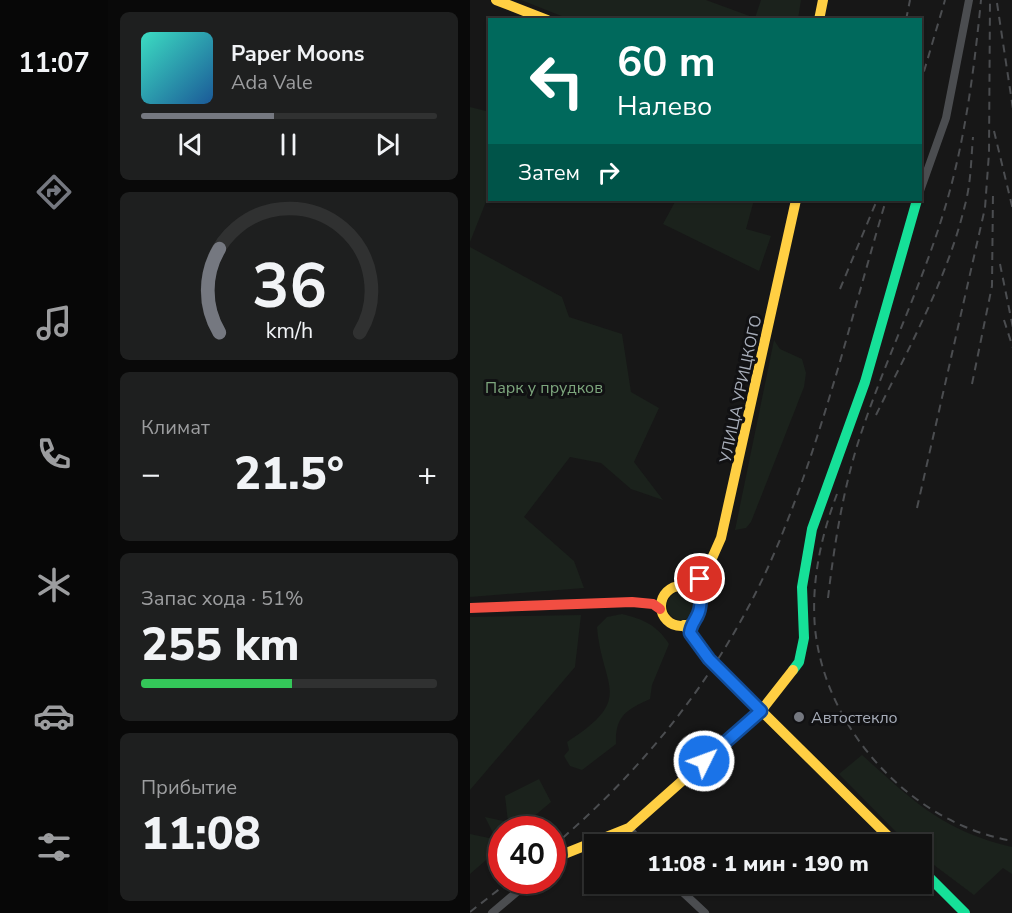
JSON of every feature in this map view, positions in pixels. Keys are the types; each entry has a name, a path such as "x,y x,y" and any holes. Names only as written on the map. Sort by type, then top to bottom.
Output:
{"street":[{"path":"496,0 542,18"},
{"path":"819,18 823,0"},
{"path":"922,185 950,102 969,0"},
{"name":"УЛИЦА УРИЦКОГО","path":"692,589 713,558 721,538 796,201"},
{"path":"566,853 629,828 761,711 788,680 802,655 804,638 802,587 812,529 865,382 917,201"},
{"path":"658,604 671,588 692,589 700,598 700,612 688,627"},
{"path":"470,608 622,602 658,604"},
{"path":"658,604 669,623 688,627 709,659 886,834"},
{"path":"629,828 634,834"},
{"path":"932,880 965,913"},
{"path":"492,913 514,894"},
{"path":"684,894 704,913"}],"green space":[{"path":"521,0 706,0 755,18 566,18"},
{"path":"761,0 801,0 798,18 755,18"},
{"path":"470,107 488,112 488,197 470,242"},
{"path":"675,201 754,201 746,229 771,236 759,271 663,224"},
{"name":"Парк у прудков","path":"470,247 562,297 569,317 622,334 631,392 659,408 634,462 663,500 631,489 601,463 570,457 524,517 574,561 584,588 470,597"},
{"path":"774,340 780,349 802,359 806,373 804,387 751,522 746,528 735,530"},
{"path":"681,592 691,596 695,606 691,616 681,620 671,616 667,606 671,596"},
{"path":"622,614 649,624 660,632 669,644 652,685 650,699 624,715 616,734 616,744 582,770 570,766 564,756 569,750 567,742 602,714 608,702 610,691 597,627 607,617"},
{"path":"581,615 575,667 470,790 470,617"},
{"path":"862,755 897,787 930,812 967,832 1012,847 1012,874 1003,868 974,895 932,864 932,834 898,834 839,774"},
{"path":"539,779 551,802 534,816 507,816 505,796"},
{"path":"470,834 488,838 488,858 470,874"}],"railway":[{"path":"906,18 910,0"},
{"path":"922,78 945,0"},
{"path":"828,598 839,522 857,446 924,270 944,211 958,159 968,106 981,0"},
{"path":"917,508 985,208 989,153 990,0"},
{"path":"997,3 1013,109"},
{"path":"994,131 1013,210"},
{"path":"876,415 926,313 948,260 967,197 973,137"},
{"path":"972,384 992,286 993,192"},
{"path":"840,289 877,201"},
{"path":"566,835 624,779 657,743 687,704 715,664 763,578 813,451 886,201"},
{"path":"1000,264 1013,328"},
{"path":"1004,320 1013,348"},
{"path":"837,494 818,559 814,594 815,628 822,666 836,702 855,736 880,766 909,793 941,815 976,831 1013,841"},
{"path":"470,912 493,894"}],"traffic: fast":[{"path":"793,670 799,662 804,638 802,587 812,529 865,382 917,201"},
{"path":"932,880 965,913"}],"traffic: slow":[{"path":"496,0 542,18"},
{"path":"819,18 823,0"},
{"path":"697,592 721,538 796,201"},
{"path":"681,586 689,587 695,592 700,598 701,606 700,614 695,620 689,625 681,626 673,625 667,620 662,614 661,606 662,598 667,592 673,587 681,586"},
{"path":"684,625 709,659 886,834"},
{"path":"566,853 629,828 761,711 793,670"}],"traffic: jam":[{"path":"470,608 632,602 653,604 660,609"}],"place":[{"name":"Автостекло","path":"799,717"}],"route":[{"path":"700,579 697,592 700,598 700,612 691,622 690,633 709,659 761,711 704,761"}]}
